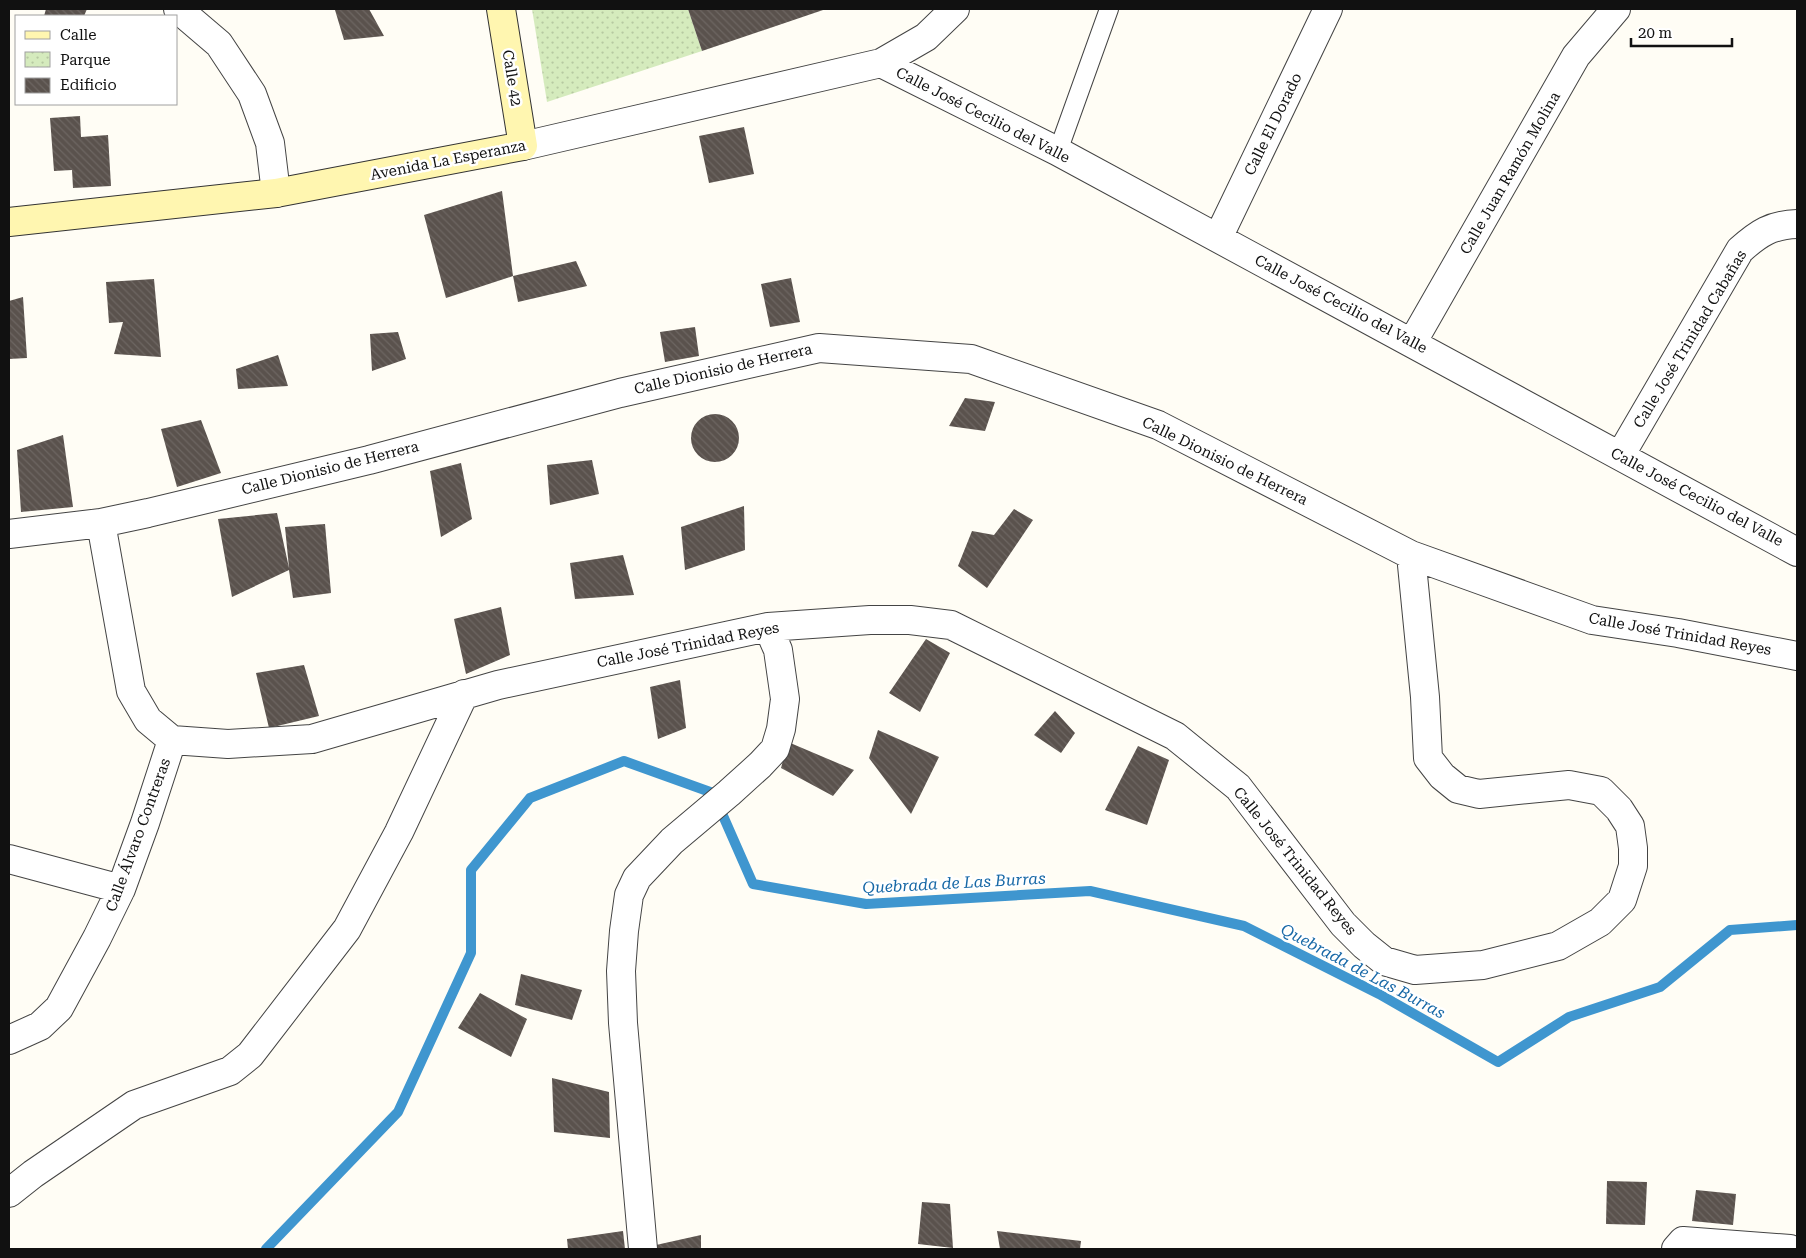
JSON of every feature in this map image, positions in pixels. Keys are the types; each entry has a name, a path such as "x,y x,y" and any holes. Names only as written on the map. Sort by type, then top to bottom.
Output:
{"street":[{"path":"178,9 219,44 252,94 270,143 276,193"},
{"name":"Calle 42","path":"501,9 523,146"},
{"name":"Avenida La Esperanza","path":"9,222 276,193 523,146 881,63 926,37 956,9"},
{"name":"Calle El Dorado","path":"1218,238 1328,9"},
{"name":"Calle Juan Ramón Molina","path":"1412,343 1576,56 1616,9"},
{"name":"Calle José Cecilio del Valle","path":"881,63 1057,151 1797,552"},
{"name":"Calle José Trinidad Cabañas","path":"1620,456 1740,250 1759,234 1783,225 1797,224"},
{"name":"Calle Dionisio de Herrera","path":"9,534 101,523 148,513 368,460 620,393 819,348 971,359 981,362 1158,425 1411,556"},
{"path":"101,523 131,691 148,720 172,740"},
{"name":"Calle José Trinidad Reyes","path":"172,740 228,744 312,739 498,684 768,627 870,620 910,620 951,625 1176,736 1238,787 1343,924 1364,945 1384,961 1415,970 1483,966 1558,946 1600,922 1622,900 1633,866 1633,848 1630,826 1619,809 1601,791 1569,785 1479,794 1458,789 1442,776 1428,758 1425,697 1411,556 1592,620 1678,633 1797,656"},
{"path":"643,1249 622,1023 620,971 630,895 636,878 672,840 729,793 775,749 781,729 785,699 778,650 768,627"},
{"path":"9,1193 33,1174 134,1105 230,1070 250,1054 347,929 399,832 464,694"},
{"name":"Calle Álvaro Contreras","path":"9,1040 40,1026 59,1008 121,889 172,740"},
{"path":"9,859 121,889"},
{"path":"1676,1249 1683,1241 1790,1249"}],"lane":[{"path":"1057,151 1108,9"}],"green space":[{"path":"532,9 688,9 702,51 547,102"}],"building":[{"path":"46,9 87,9 84,15 44,15"},
{"path":"369,9 384,36 344,40 335,10"},
{"path":"688,9 826,9 702,51"},
{"path":"80,116 81,137 108,135 111,186 73,188 72,170 54,171 50,118"},
{"path":"744,127 754,174 709,183 699,136"},
{"path":"502,191 513,276 446,298 424,215"},
{"path":"576,261 587,286 518,302 513,276"},
{"path":"791,278 800,322 770,327 761,284"},
{"path":"154,279 161,357 114,354 123,322 109,323 106,282"},
{"path":"23,297 27,358 9,359 9,301"},
{"path":"695,327 699,356 665,362 660,332"},
{"path":"398,332 406,359 372,371 370,334"},
{"path":"278,355 288,386 238,389 236,369"},
{"path":"965,398 995,402 985,431 949,426"},
{"path":"710,414 720,414 732,421 739,433 739,443 732,455 720,462 710,462 702,458 695,451 691,443 691,433 695,425 702,418"},
{"path":"201,420 221,473 177,487 161,429"},
{"path":"63,435 73,507 21,512 17,450"},
{"path":"592,460 599,494 550,505 547,465"},
{"path":"461,463 472,519 441,537 430,471"},
{"path":"744,506 745,550 685,570 681,527"},
{"path":"1014,509 1033,520 987,588 958,566 972,531 994,535"},
{"path":"277,513 289,568 285,527 325,524 331,593 293,598 289,570 232,597 218,519"},
{"path":"623,555 634,595 575,599 570,563"},
{"path":"501,607 510,655 466,674 454,619"},
{"path":"926,639 950,653 920,712 889,693"},
{"path":"304,665 319,716 269,728 256,673"},
{"path":"680,680 686,728 658,739 650,687"},
{"path":"1055,711 1075,733 1061,753 1034,735"},
{"path":"878,730 939,757 911,814 869,758"},
{"path":"788,742 854,770 833,796 781,768"},
{"path":"1138,746 1169,760 1147,825 1105,810"},
{"path":"521,974 582,990 572,1020 515,1005"},
{"path":"480,993 527,1019 511,1057 458,1028"},
{"path":"552,1078 609,1092 610,1138 554,1132"},
{"path":"1607,1181 1647,1182 1645,1225 1606,1224"},
{"path":"1696,1190 1736,1194 1733,1225 1692,1221"},
{"path":"922,1202 950,1204 953,1248 918,1244"},
{"path":"623,1231 625,1249 568,1249 567,1239"},
{"path":"997,1231 1081,1241 1080,1249 1000,1249"},
{"path":"701,1235 701,1249 656,1249 656,1245"}],"waterway":[{"name":"Quebrada de Las Burras","path":"266,1249 398,1112 471,953 471,870 530,798 624,761 713,793 753,884 866,904 1090,891 1244,926 1379,994 1498,1062 1569,1017 1660,987 1730,930 1797,925"}]}
